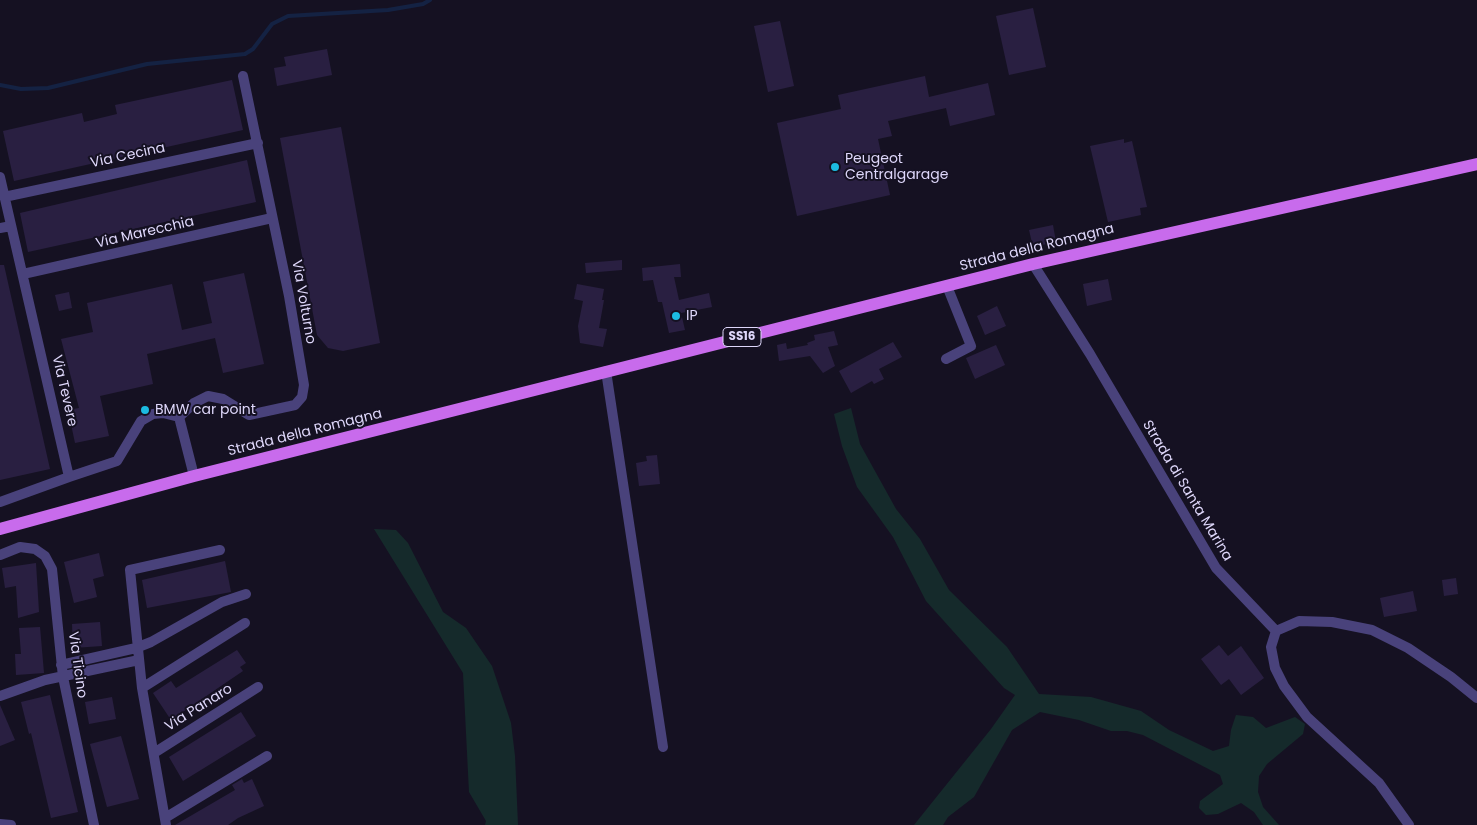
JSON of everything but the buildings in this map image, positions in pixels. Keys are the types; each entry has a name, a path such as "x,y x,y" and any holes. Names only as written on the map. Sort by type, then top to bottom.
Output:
{"main road":[{"name":"Strada della Romagna","path":"4,529 194,476 1033,264 1477,164"}],"street":[{"name":"Via Volturno","path":"179,417 194,403 208,396 223,399 249,415 295,405 302,397 304,385 295,331 243,76"},
{"name":"Via Cecina","path":"4,197 258,143"},
{"name":"Via Tevere","path":"0,177 69,477"},
{"name":"Via Marecchia","path":"23,274 272,218"},
{"path":"0,228 11,226"},
{"name":"Strada di Santa Marina","path":"1033,264 1085,347 1216,568 1276,631"},
{"path":"946,359 971,346 947,286"},
{"path":"606,371 663,747"},
{"path":"0,502 117,461 140,421 153,414 163,413 179,417 194,476"},
{"name":"Via Ticino","path":"0,554 20,547 35,549 46,556 52,569 62,677 94,825"},
{"name":"Via Panaro","path":"220,550 130,570 136,648 165,822 267,756"},
{"path":"61,665 136,648 151,642 222,602 246,594"},
{"path":"1409,825 1379,783 1307,717 1284,686 1275,668 1271,647 1276,631 1299,621 1332,622 1372,630 1408,648 1451,677 1477,698"},
{"path":"142,688 245,623"},
{"path":"0,696 44,680 139,660"},
{"name":"Via Panaro","path":"154,753 258,687"},
{"path":"0,824 11,825"}],"green space":[{"path":"851,408 860,444 896,509 920,539 949,590 1007,647 1039,694 1091,697 1141,711 1169,730 1213,751 1229,746 1231,730 1236,715 1253,717 1266,728 1295,717 1305,724 1303,734 1267,764 1259,776 1258,792 1263,807 1279,825 1263,825 1254,812 1241,803 1218,814 1206,815 1199,808 1200,801 1223,784 1220,775 1143,735 1127,731 1111,731 1079,720 1040,712 1012,730 974,797 948,817 943,825 914,825 991,729 1015,695 1004,688 926,601 893,537 857,487 842,446 834,414"},
{"path":"374,529 396,530 408,543 443,612 466,628 492,666 511,723 515,756 518,825 485,825 486,821 469,792 463,673"}],"waterway":[{"path":"0,85 21,89 48,88 147,64 245,54 253,49 272,24 288,16 388,10 423,4 430,0"}],"place":[{"name":"Peugeot Centralgarage","path":"835,167"},
{"name":"IP","path":"676,316"},
{"name":"BMW car point","path":"145,410"}]}
